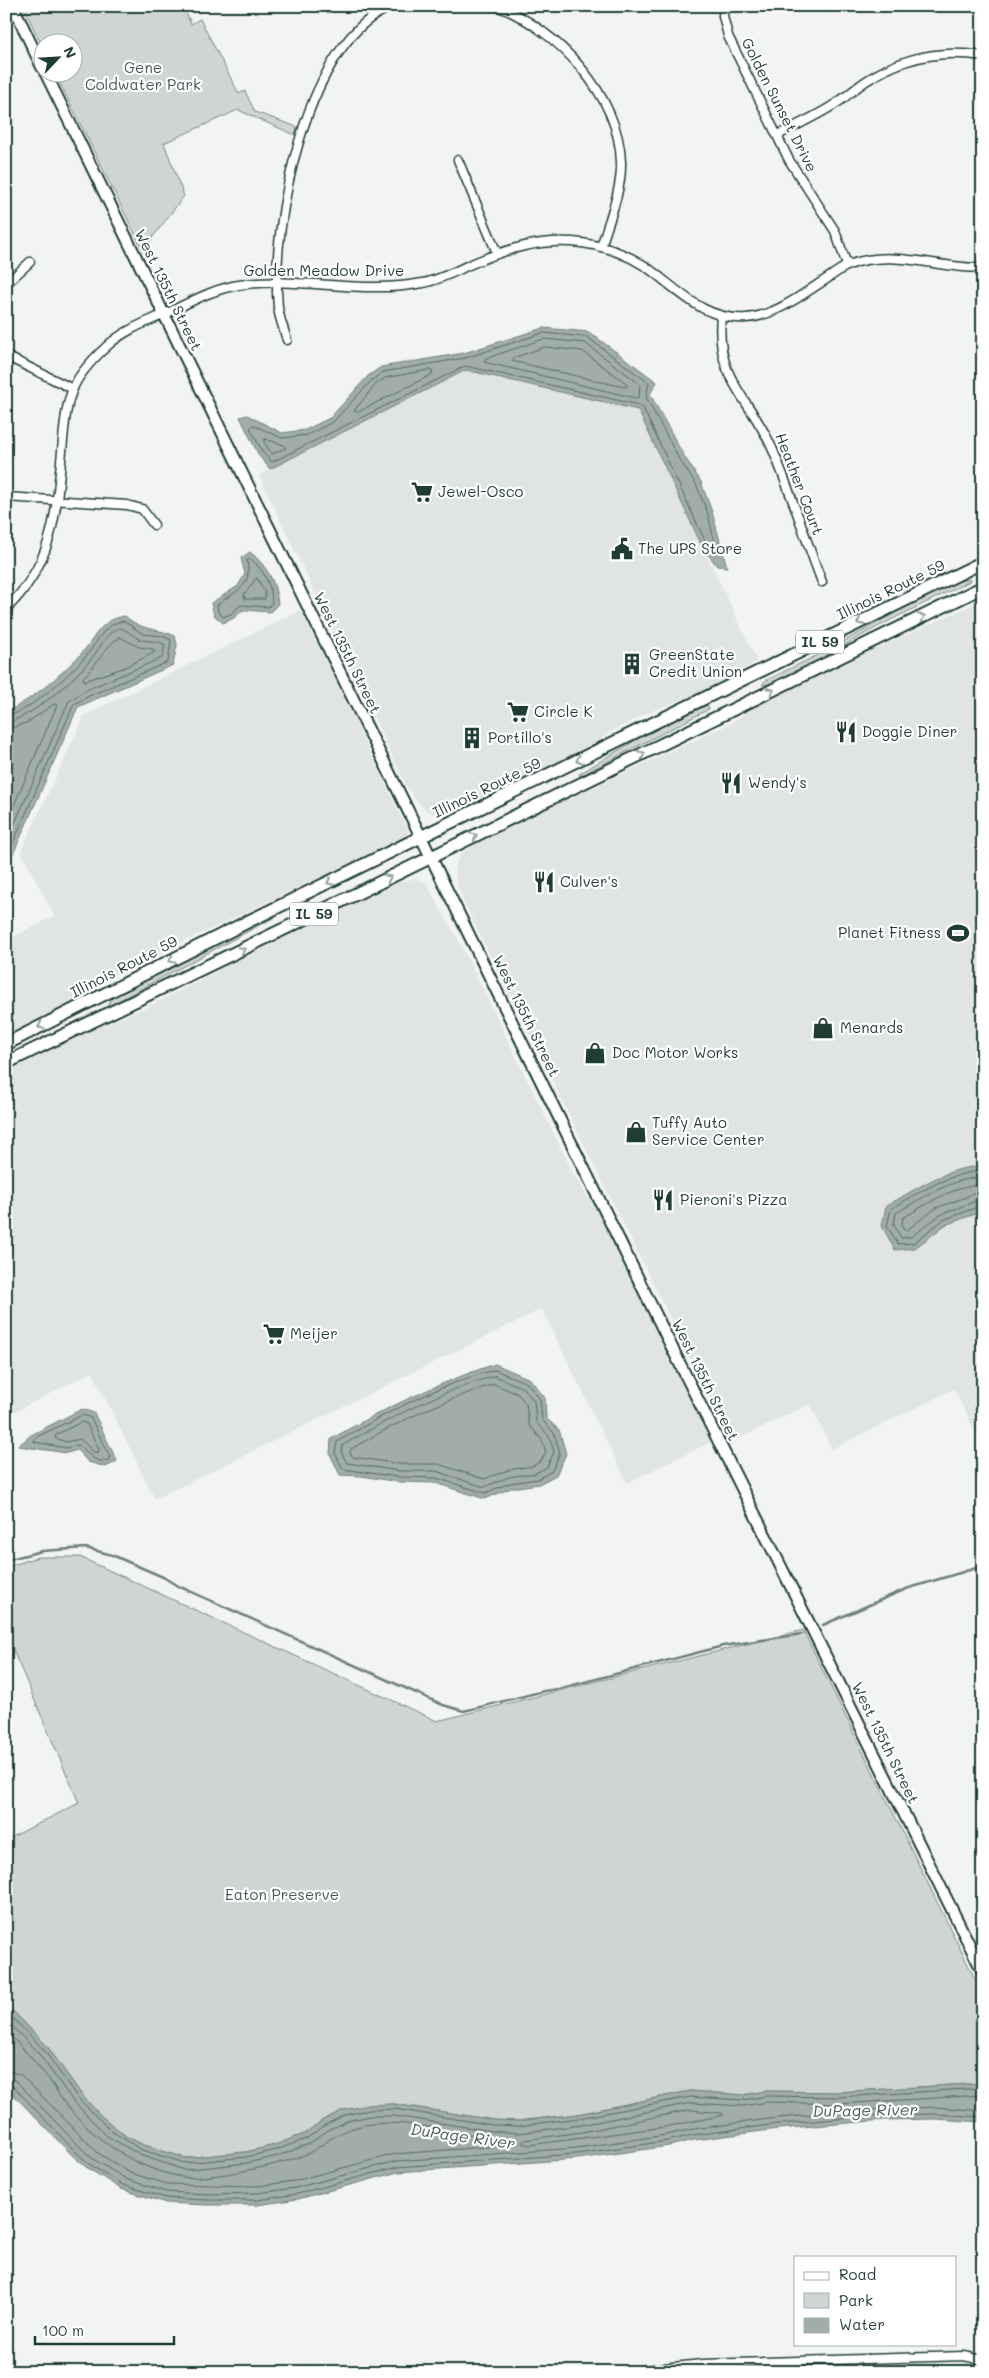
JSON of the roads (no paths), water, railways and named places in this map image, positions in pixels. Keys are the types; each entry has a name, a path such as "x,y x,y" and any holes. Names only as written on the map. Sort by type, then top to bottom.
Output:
{"main road":[{"name":"Illinois Route 59","path":"6,1044 108,992 983,562"},
{"name":"IL 59","path":"6,1063 983,587"},
{"path":"88,1022 108,992"}],"street":[{"path":"13,6 32,46"},
{"path":"287,340 278,308 278,284 281,231 298,143 323,77 339,50 362,25 394,6"},
{"path":"498,6 531,23 555,40 576,60 591,82 610,117 619,143 621,163 619,186 601,247"},
{"name":"Golden Sunset Drive","path":"724,6 723,16 728,36 798,176 835,231 847,265"},
{"path":"778,134 832,106 886,68 907,60 934,53 964,53 983,56"},
{"name":"West 135th Street","path":"50,82 430,857 983,1972"},
{"path":"458,160 497,253"},
{"name":"Golden Meadow Drive","path":"6,609 20,596 38,569 49,543 58,501 64,425 73,389 86,368 107,346 141,324 209,293 235,285 258,283 374,288 427,282 497,253 526,244 556,241 601,247 625,255 645,267 700,308 721,316 747,318 770,312 791,302 847,265 897,257 956,268 983,268"},
{"path":"6,284 30,262"},
{"name":"Heather Court","path":"721,316 719,334 721,353 727,370 773,449 822,582"},
{"path":"6,356 73,389"},
{"path":"6,497 127,505 142,509 154,525"},
{"path":"624,2372 964,2356 983,2360"}],"water":[{"path":"543,328 589,332 657,382 650,394 684,456 701,482 712,512 727,567 717,566 703,548 638,410 466,370 270,469 259,456 240,417 247,415 282,433 305,430 330,418 368,376 381,367 464,353"},
{"path":"250,552 270,575 278,604 270,612 243,610 234,618 223,623 214,615 211,603 238,586 245,574 241,558"},
{"path":"125,616 138,625 175,636 177,645 173,665 78,707 6,870 6,712 36,694 55,679 80,655 109,621"},
{"path":"983,1166 983,1208 975,1214 945,1225 915,1248 895,1250 882,1226 886,1206 944,1175 969,1167"},
{"path":"495,1364 530,1379 545,1398 546,1418 559,1430 566,1454 556,1475 539,1484 511,1488 485,1499 435,1483 398,1482 362,1476 340,1475 330,1454 331,1439 411,1397"},
{"path":"82,1409 94,1413 117,1461 106,1467 88,1462 77,1450 67,1453 18,1446 31,1435"},
{"name":"DuPage River","path":"6,2004 47,2046 81,2094 101,2116 127,2137 144,2145 185,2158 246,2152 275,2145 304,2134 323,2120 343,2110 369,2105 394,2104 494,2120 518,2121 578,2114 690,2091 743,2095 766,2091 838,2092 983,2083 983,2122 935,2119 884,2120 778,2129 694,2140 669,2146 577,2159 398,2172 298,2199 257,2205 166,2203 121,2189 86,2167 6,2087"}],"waterway":[{"path":"6,1560 42,1551 86,1548 112,1555 443,1705 464,1711 558,1689 723,1646 802,1634"},
{"path":"823,1625 906,1589 983,1566"}],"place":[{"name":"Jewel-Osco","path":"422,492"},
{"name":"The UPS Store","path":"622,549"},
{"name":"GreenState Credit Union","path":"632,664"},
{"name":"Circle K","path":"518,712"},
{"name":"Doggie Diner","path":"846,732"},
{"name":"Portillo's","path":"472,738"},
{"name":"Wendy's","path":"731,783"},
{"name":"Culver's","path":"544,882"},
{"name":"Planet Fitness","path":"958,933"},
{"name":"Menards","path":"823,1028"},
{"name":"Doc Motor Works","path":"595,1053"},
{"name":"Tuffy Auto Service Center","path":"636,1132"},
{"name":"Pieroni's Pizza","path":"663,1200"},
{"name":"Meijer","path":"274,1334"}],"park label":[{"name":"Gene Coldwater Park","path":"143,76"},
{"name":"Eaton Preserve","path":"282,1895"}]}
